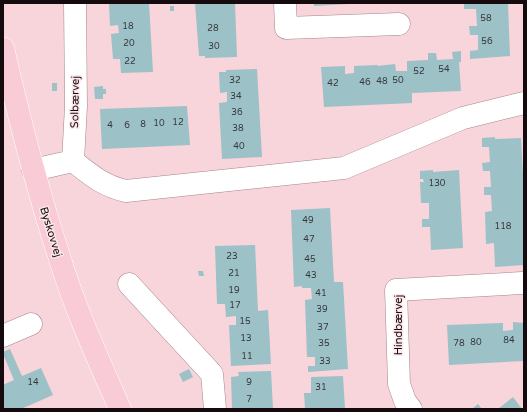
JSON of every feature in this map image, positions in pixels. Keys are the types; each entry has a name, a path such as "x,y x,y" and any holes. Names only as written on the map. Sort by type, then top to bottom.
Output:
{"main road":[{"name":"Byskovvej","path":"3,48 33,170 59,258 92,346 120,409"}],"street":[{"name":"Solbærvej","path":"72,161 76,106 75,3"},
{"path":"285,3 286,28 399,24"},
{"path":"33,170 72,161 103,184 126,191 344,168 463,118 524,104"},
{"path":"129,284 212,374 215,409"},
{"name":"Hindbærvej","path":"411,409 405,401 399,384 396,290 522,284"},
{"path":"3,336 31,324"}],"building":[{"path":"109,3 149,3 153,72 121,73 120,59 113,59 111,34 119,33 118,25 110,26"},
{"path":"195,3 235,3 237,57 205,58 205,56 199,56"},
{"path":"314,3 349,3 349,4 314,6"},
{"path":"464,3 508,3 510,56 470,59 470,51 478,50 478,35 470,35 469,26 477,26 476,9 464,9"},
{"path":"170,6 174,6 174,11 170,11"},
{"path":"461,51 461,62 459,62 461,91 412,93 412,103 324,107 321,67 345,66 345,74 354,73 354,66 395,64 396,71 407,71 407,61 428,60 428,53 436,53 437,60 453,59 452,52"},
{"path":"257,69 262,157 222,159 219,103 227,102 227,92 220,93 219,72 226,72 226,70"},
{"path":"52,83 57,83 57,91 52,91"},
{"path":"103,86 103,89 106,89 106,94 103,94 103,99 95,99 94,87"},
{"path":"187,106 190,145 102,149 100,109"},
{"path":"495,137 495,139 521,138 524,193 524,265 495,267 494,243 486,244 485,212 492,211 491,195 484,195 484,187 491,187 490,171 483,171 482,163 490,162 489,147 482,147 482,138"},
{"path":"433,170 433,172 459,170 463,248 431,250 430,227 422,227 422,219 429,219 429,203 421,203 420,182 424,182 423,179 420,179 420,171"},
{"path":"330,208 334,282 343,282 348,369 308,372 308,366 315,366 315,357 307,357 305,300 312,299 311,288 302,288 302,286 294,287 291,210"},
{"path":"255,245 258,311 268,310 271,364 231,366 229,325 236,325 236,316 226,317 225,304 217,304 215,246"},
{"path":"198,271 203,271 204,276 199,276"},
{"path":"513,322 524,323 524,361 449,365 447,325 503,323 503,331 513,330"},
{"path":"10,349 22,376 41,368 53,395 21,409 3,409 3,385 14,380 3,354 3,352"},
{"path":"189,369 193,377 183,382 179,374"},
{"path":"271,371 273,409 232,409 231,377 239,376 238,372"},
{"path":"343,376 345,409 305,409 304,393 311,393 311,377"},
{"path":"513,397 522,409 498,409"},
{"path":"478,404 482,409 472,409"}]}
